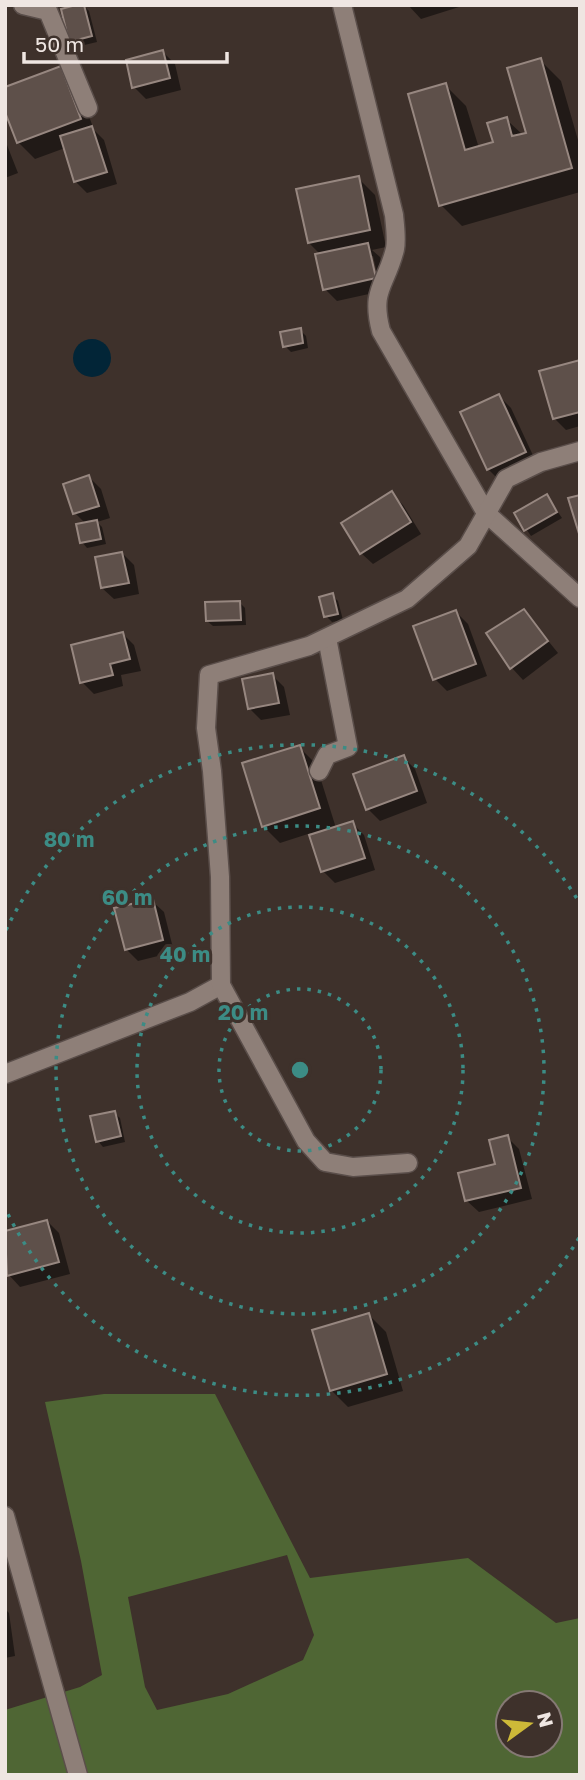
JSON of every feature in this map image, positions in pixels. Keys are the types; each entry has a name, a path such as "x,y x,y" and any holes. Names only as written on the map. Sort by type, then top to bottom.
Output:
{"street":[{"path":"23,5 48,11 88,108"},
{"path":"342,5 394,215 396,247 377,296 376,311 381,331 486,513 580,598"},
{"path":"408,1163 353,1167 325,1162 306,1142 221,985 220,877 206,728 209,675 309,646 407,598 468,545 506,479 541,462 580,451"},
{"path":"319,771 327,755 348,747 327,638"},
{"path":"5,1074 190,1002 221,985"},
{"path":"5,1516 78,1775"}],"green space":[{"path":"104,1394 215,1394 310,1578 468,1558 556,1623 580,1618 580,1775 5,1775 5,1710 80,1687 102,1675 81,1561 45,1402","holes":["287,1555 314,1635 303,1660 228,1694 157,1710 145,1687 128,1597"]}],"water":[{"path":"92,339 105,345 111,358 105,371 92,377 79,371 73,358 79,345"}],"building":[{"path":"84,5 92,36 69,42 61,9"},
{"path":"163,50 170,78 132,88 126,60"},
{"path":"541,58 572,168 439,206 408,94 446,83 465,150 493,142 487,123 507,117 512,136 526,133 507,68"},
{"path":"61,66 81,119 17,143 5,112 5,87"},
{"path":"92,126 107,172 74,182 60,136"},
{"path":"359,176 370,230 308,243 296,189"},
{"path":"368,243 376,278 323,290 315,254"},
{"path":"301,328 303,343 283,347 280,332"},
{"path":"580,360 580,412 553,419 539,371"},
{"path":"499,394 526,452 487,470 460,412"},
{"path":"89,475 99,506 73,514 63,484"},
{"path":"392,491 411,522 360,554 341,523"},
{"path":"547,494 557,512 524,531 514,513"},
{"path":"580,495 580,537 568,498"},
{"path":"97,520 101,539 80,543 76,524"},
{"path":"122,552 129,583 101,588 95,557"},
{"path":"333,593 338,614 324,617 319,597"},
{"path":"240,601 241,620 206,621 205,602"},
{"path":"524,609 548,641 510,669 486,633"},
{"path":"456,610 476,664 433,680 413,626"},
{"path":"123,632 130,659 110,664 113,675 80,683 71,645"},
{"path":"273,673 279,703 248,709 242,679"},
{"path":"300,745 320,808 262,827 242,763"},
{"path":"404,755 417,791 366,810 353,774"},
{"path":"353,821 365,858 321,872 309,835"},
{"path":"153,899 163,940 125,950 114,908"},
{"path":"115,1111 121,1136 96,1142 90,1116"},
{"path":"508,1135 521,1188 465,1201 458,1173 495,1164 489,1140"},
{"path":"47,1220 59,1262 7,1276 5,1231"},
{"path":"369,1313 387,1374 330,1391 312,1330"}]}
